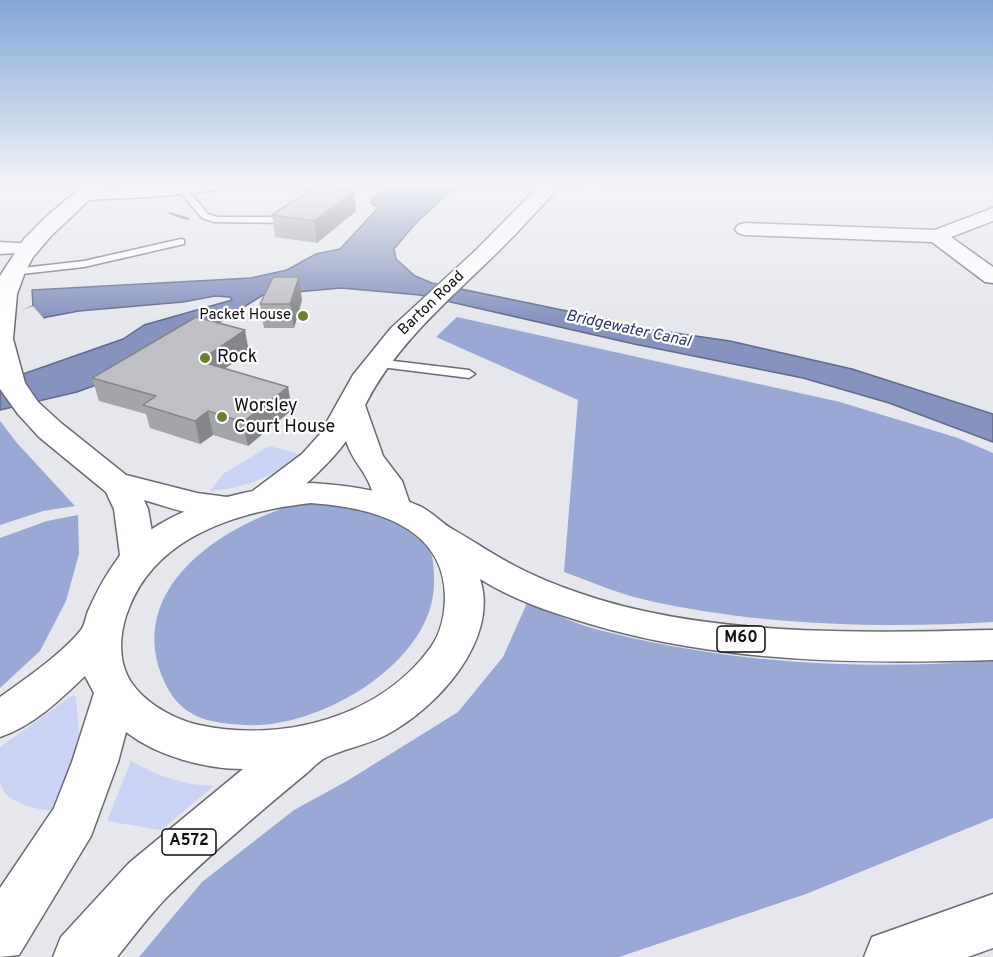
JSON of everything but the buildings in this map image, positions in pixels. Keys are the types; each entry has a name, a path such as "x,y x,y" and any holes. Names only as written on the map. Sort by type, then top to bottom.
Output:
{"main road":[{"name":"A572","path":"43,231 27,248 13,272 1,321 11,384 28,408 50,430 117,483 131,509 138,555 109,604 100,635 100,655 106,675 129,710 169,735 194,744 221,749 251,750 312,743 346,733 367,723 404,700 428,681 445,659 457,637 464,615 465,594 462,574 454,555 442,539 410,516 375,500 333,493 266,497 206,516 162,542 126,576"},
{"name":"Barton Road","path":"266,497 313,461 333,438 363,381 400,334 458,280 506,231"},
{"path":"350,405 367,456 410,516"},
{"name":"A572","path":"117,483 197,504 230,507"},
{"name":"M60","path":"410,516 462,552 500,573 568,605 642,626 684,633 793,643 993,645"},
{"path":"0,719 27,703 66,670 100,635"},
{"path":"0,936 74,820 116,693"},
{"name":"A572","path":"81,957 147,881 231,806 312,743"},
{"path":"892,957 993,921"}],"street":[{"path":"791,231 937,236 951,231"},
{"path":"937,236 993,278"},
{"path":"0,248 27,248"}],"lane":[{"path":"13,272 84,264 182,242"},
{"path":"377,363 469,374"}],"shaded area":[{"path":"457,317 840,402 958,438 993,453 993,622 862,625 727,615 632,596 564,572 578,400 436,337"},
{"path":"0,421 17,443 75,506 43,511 0,525"},
{"path":"269,446 300,454 280,469 258,480 210,491 223,474"},
{"path":"327,500 368,505 417,533 426,541 432,557 434,580 431,606 421,630 405,652 384,672 361,689 311,714 278,723 249,725 211,721 186,710 174,698 165,683 155,643 158,615 169,589 186,567 208,547 233,531 260,517 287,507"},
{"path":"78,515 79,554 66,601 40,651 0,688 0,538 47,521"},
{"path":"527,603 599,630 746,657 795,662 893,665 993,661 993,818 806,894 619,957 139,957 202,882 294,810 347,781 458,712 503,657"},
{"path":"73,695 76,697 79,733 74,759 54,811 21,804 2,789 0,747"},
{"path":"131,761 171,779 214,786 161,830 107,821"}],"water":[{"name":"Bridgewater Canal","path":"357,231 409,231 394,249 396,259 415,276 432,283 620,322 634,327 730,341 852,369 993,414 993,442 889,403 803,378 634,344 420,295 341,288 263,295 150,365 77,392 0,410 0,382 123,339 144,325 232,300 230,297 215,296 183,302 79,311 47,317 0,333 0,320 33,306 32,290 251,278 287,270 316,254 340,249"}],"pier":[{"path":"33,306 45,320 0,336 0,317"}],"place":[{"name":"Packet House","path":"303,316"},
{"name":"Rock","path":"205,358"},
{"name":"Worsley Court House","path":"222,417"}]}
